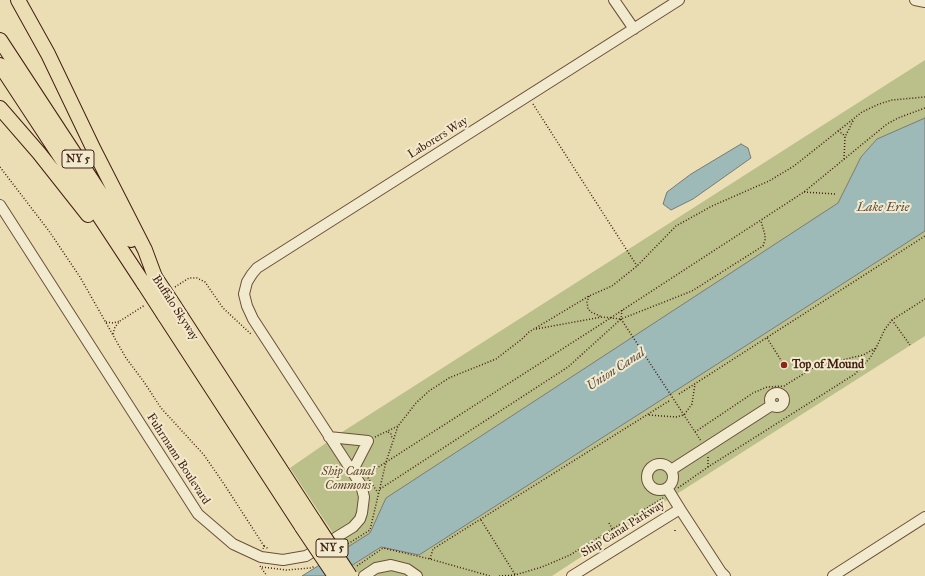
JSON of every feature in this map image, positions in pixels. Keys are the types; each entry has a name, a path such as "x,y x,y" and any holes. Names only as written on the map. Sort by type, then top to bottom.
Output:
{"highway":[{"path":"18,0 48,54 94,150 145,250 150,281"},
{"name":"Buffalo Skyway","path":"0,40 169,311 308,524 335,576"},
{"name":"Buffalo Skyway","path":"0,65 150,281"},
{"path":"0,108 80,204 109,244 150,281"},
{"name":"Buffalo Skyway","path":"308,524 352,572"}],"street":[{"path":"614,0 634,29"},
{"name":"Laborers Way","path":"253,318 247,306 244,294 247,282 257,268 679,0"},
{"path":"914,0 925,2"},
{"name":"Fuhrmann Boulevard","path":"0,205 198,514 233,544 260,557 282,560 306,556 353,527 360,520 364,497 361,485 253,318"},
{"path":"671,470 772,405"},
{"path":"329,437 368,441 352,472"},
{"path":"669,491 646,486 646,476 649,468 652,466 665,464 671,470 673,478 669,491 680,509"},
{"name":"Ship Canal Parkway","path":"572,576 680,509 725,576"},
{"path":"832,576 925,517"},
{"path":"364,576 376,568 391,565 407,569 417,576"}],"path":[{"path":"761,221 766,235 763,246 692,291 621,319 568,367 380,489 386,462 398,426 416,403 429,391 449,378 496,359 534,330 589,296 612,286 637,266 676,226 712,206 768,181 794,166 862,112 879,104 906,98 925,97"},
{"path":"533,104 637,266"},
{"path":"366,475 761,221 804,192 887,124 898,118 925,108"},
{"path":"844,159 845,137 854,119"},
{"path":"838,131 845,137"},
{"path":"0,168 49,231 80,278 126,358 161,408 204,455 264,546 275,551"},
{"path":"804,192 835,194"},
{"path":"679,394 925,236"},
{"path":"170,290 189,278 197,278 204,282 222,308 255,338"},
{"path":"589,296 587,302 588,309 602,317"},
{"path":"499,576 516,575 570,556 613,530 669,491 855,374 870,358 885,329 892,320 925,299"},
{"path":"106,322 113,323 120,321 145,305"},
{"path":"622,310 621,319 704,448 709,460 708,467"},
{"path":"534,330 602,317 621,319"},
{"path":"892,320 910,345"},
{"path":"113,334 115,327 120,321"},
{"path":"767,338 784,365"},
{"path":"695,432 753,393 767,387 784,386 813,368 863,355 876,348"},
{"path":"649,415 684,415 692,404 696,384"},
{"path":"430,559 433,549 649,415 669,401"},
{"path":"371,439 398,426"},
{"path":"388,432 391,434 393,439"},
{"path":"481,520 516,575"},
{"path":"609,523 613,530"},
{"path":"263,550 264,546"},
{"path":"352,572 383,548 430,559 490,576"},
{"path":"259,564 267,576"}],"green space":[{"name":"Ship Canal Commons","path":"925,60 925,118 877,139 861,157 838,203 386,498 370,533 344,550 290,468 339,434"},
{"path":"925,231 925,336 672,497 552,576 360,576 353,565 381,547 419,555"}],"water":[{"name":"Lake Erie","path":"925,118 925,231 419,555 381,547 335,576 302,576 370,533 386,498 838,203 861,157 877,139"},
{"path":"741,144 748,148 751,158 693,199 671,210 663,204 667,192 691,174"}],"place":[{"name":"Top of Mound","path":"784,365"}],"water label":[{"name":"Union Canal","path":"616,370"}]}
